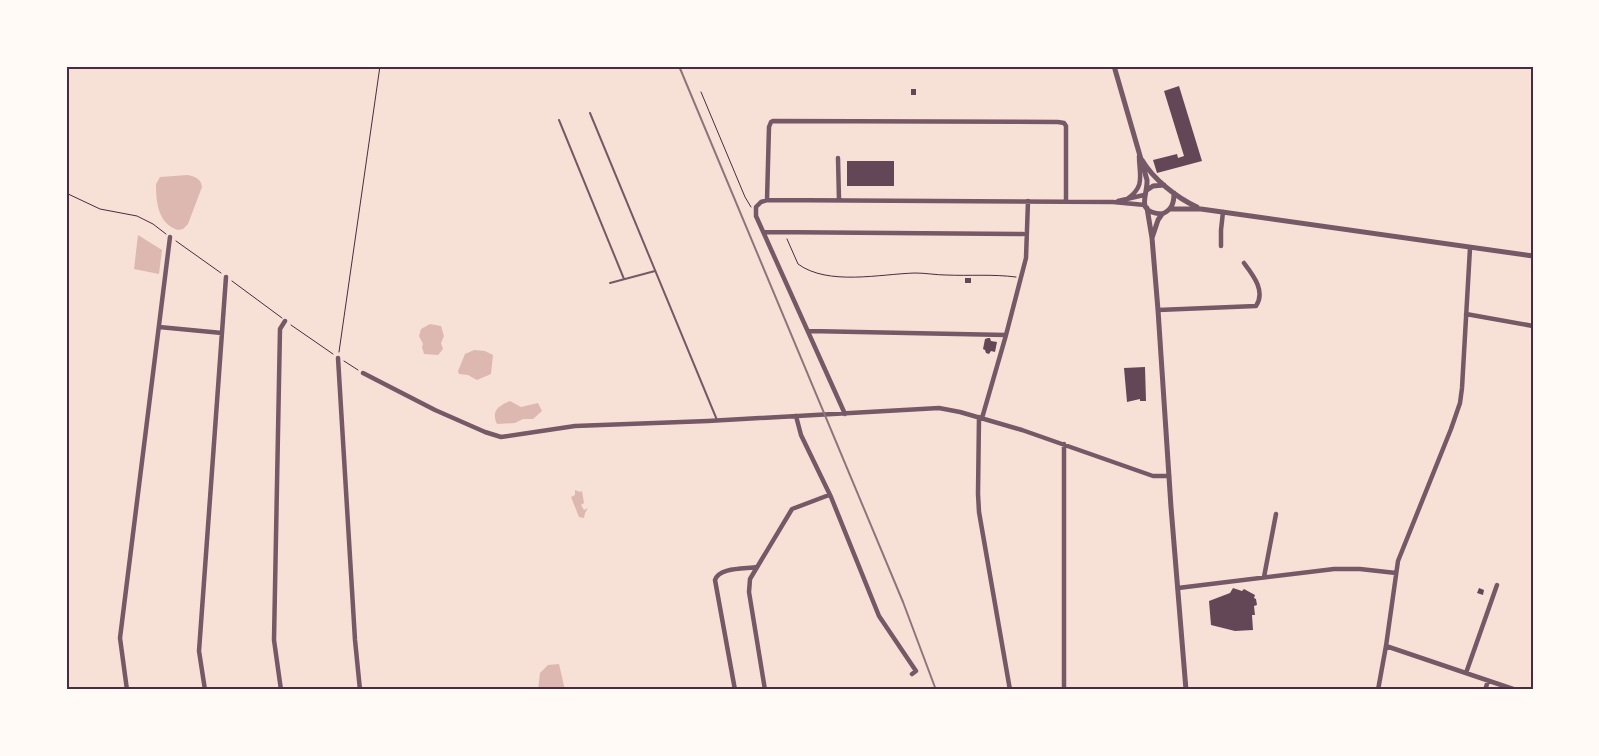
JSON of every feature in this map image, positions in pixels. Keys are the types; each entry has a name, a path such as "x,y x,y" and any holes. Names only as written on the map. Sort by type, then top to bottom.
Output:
{"street":[{"path":"1114,66 1147,180 1145,193 1152,238 1158,310 1168,476 1186,690"},
{"path":"768,200 769,127 772,121 776,121 1064,123 1066,126 1066,202"},
{"path":"1138,153 1150,172 1174,193 1201,209"},
{"path":"1127,199 1136,192 1141,179 1138,153"},
{"path":"838,158 839,200"},
{"path":"1113,202 1145,193 1157,185 1167,186"},
{"path":"1152,238 1158,220 1173,204 1174,193"},
{"path":"845,414 755,211 758,204 768,200 1113,202 1146,206 1152,212 1162,214"},
{"path":"1010,690 979,512 980,417 1022,278 1027,251 1028,202"},
{"path":"1170,209 1201,209 1533,256"},
{"path":"1221,246 1223,212"},
{"path":"764,232 1023,234"},
{"path":"127,690 120,638 170,237"},
{"path":"1378,690 1400,557 1436,471 1460,403 1470,248"},
{"path":"1158,310 1256,306 1259,302 1259,284 1244,263"},
{"path":"205,690 199,651 226,277"},
{"path":"1466,314 1533,326"},
{"path":"281,690 274,640 280,329 285,321"},
{"path":"159,327 222,333"},
{"path":"809,331 1006,335"},
{"path":"338,358 355,640 360,690"},
{"path":"363,373 435,410 485,432 501,436 576,426 939,408 980,417 1064,444 1153,476 1168,476"},
{"path":"796,416 801,435 829,495 879,616 916,671 912,674"},
{"path":"1064,444 1064,690"},
{"path":"765,690 749,592 750,579 779,534 792,509 829,495"},
{"path":"1264,577 1276,514"},
{"path":"735,690 715,580 716,576 723,572 757,567"},
{"path":"1178,588 1346,568 1396,573"},
{"path":"1466,673 1497,585"},
{"path":"1386,646 1516,690"},
{"path":"1485,690 1488,680"}],"lane":[{"path":"590,113 717,420"},
{"path":"559,120 624,280"},
{"path":"610,283 655,271"}],"path":[{"path":"338,358 380,66"},
{"path":"701,92 745,197"},
{"path":"66,193 100,209 137,216 153,224 285,321 363,373"},
{"path":"784,232 798,264 813,272 831,276 916,273 1022,278"}],"shaded area":[{"path":"188,175 198,179 202,187 188,224 183,229 178,230 171,227 162,218 158,205 156,184 160,177"},
{"path":"138,235 162,250 159,274 134,269"},
{"path":"430,324 441,326 444,336 441,343 443,349 438,355 424,354 423,344 419,336 421,329"},
{"path":"474,350 485,351 493,355 491,374 477,380 468,375 459,374 458,371 465,354"},
{"path":"510,401 521,407 538,403 542,411 533,419 497,424 495,412 502,405"},
{"path":"575,490 582,491 584,503 581,505 584,510 588,508 584,518 579,517 571,497 575,495"},
{"path":"559,664 565,690 538,690 540,673 548,665"}],"building":[{"path":"1179,86 1202,161 1157,173 1153,160 1177,154 1178,158 1184,156 1164,91"},
{"path":"911,89 916,89 916,95 911,95"},
{"path":"847,161 894,161 894,186 847,186"},
{"path":"965,278 971,278 971,283 965,283"},
{"path":"988,338 991,341 997,342 995,352 991,351 989,354 983,349 985,339"},
{"path":"1145,367 1146,401 1140,401 1140,399 1127,402 1124,368"},
{"path":"1233,588 1242,591 1244,589 1255,595 1254,598 1257,605 1254,606 1255,615 1252,615 1253,630 1235,631 1211,625 1209,601 1230,593"},
{"path":"1479,588 1484,590 1483,595 1477,593"}],"railway":[{"path":"679,66 903,602 936,690"}]}
